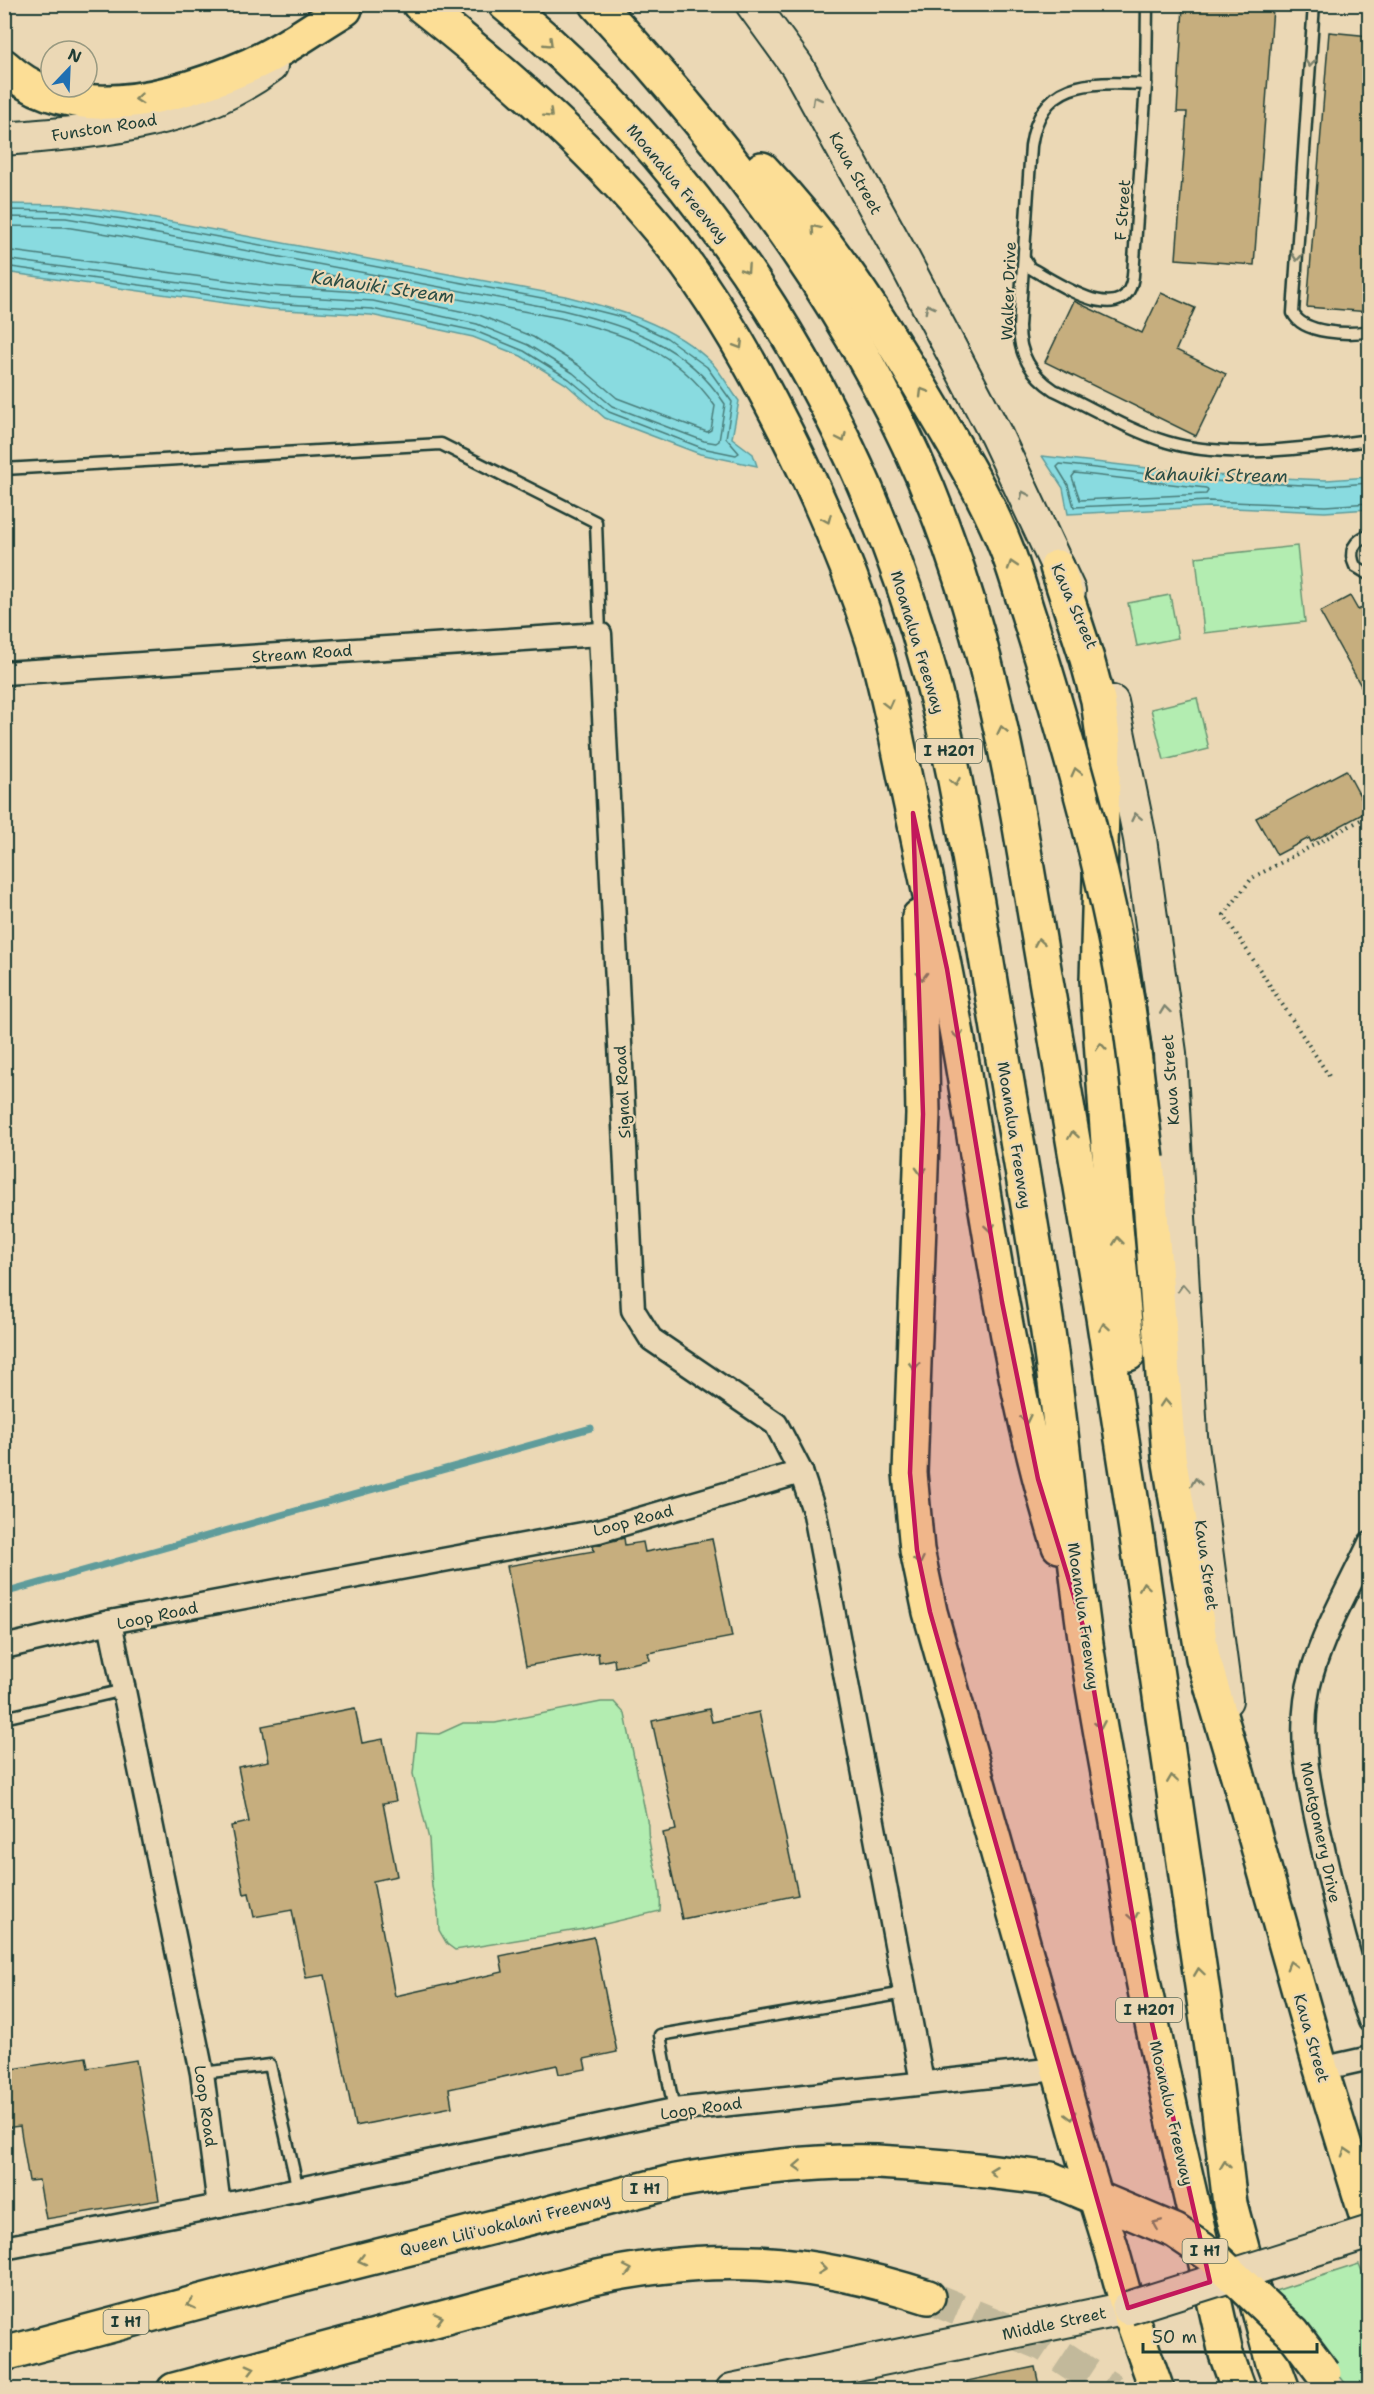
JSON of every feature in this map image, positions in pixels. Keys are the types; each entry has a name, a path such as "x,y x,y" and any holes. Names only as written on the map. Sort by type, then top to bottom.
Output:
{"main road":[{"path":"412,4 474,48"},
{"path":"419,4 543,108 616,181 675,249 712,301 751,365 816,494 845,563 873,643 947,969 1002,1302 1038,1479 1083,1626"},
{"name":"Moanalua Freeway","path":"505,4 561,54 657,152 710,216 759,289 802,360 843,437 904,590 932,682 965,835 1052,1357 1083,1626 1147,2001 1226,2354 1239,2390"},
{"path":"598,4 685,87 772,179 826,241 896,346 958,450 1009,554 1068,742 1094,844 1126,1001 1147,1159 1169,1457 1203,1658 1236,1769"},
{"name":"I H201","path":"598,4 713,136 757,192 808,267 879,388 940,520 983,649 1003,734 1084,1201 1136,1530 1211,2050 1230,2204 1273,2362 1283,2390"},
{"path":"4,66 39,90 69,99 106,102 164,96 252,64 347,7"},
{"path":"1057,567 1087,658 1098,700 1104,744 1097,980 1108,1143 1127,1327 1136,1530"},
{"path":"913,813 921,966 923,1114 910,1473 917,1551 930,1612 1057,2069 1128,2308 1157,2390"},
{"name":"Kaua Street","path":"1236,1769 1321,2069 1370,2230"},
{"name":"Queen Liliʻuokalani Freeway","path":"4,2354 247,2289 653,2187 747,2169 875,2162 989,2170 1051,2179 1175,2231 1212,2256 1267,2306 1293,2333 1328,2382"},
{"path":"174,2390 588,2279 642,2267 683,2263 783,2264 831,2270 928,2297"}],"street":[{"name":"Kaua Street","path":"752,4 797,66 904,260 996,435 1089,632 1111,695 1140,839 1170,1053 1191,1436 1236,1769"},
{"name":"Funston Road","path":"4,139 151,122 213,102 259,75 347,7"},
{"name":"Stream Road","path":"4,673 600,634"},
{"name":"Signal Road","path":"600,634 633,1310 651,1339 776,1424 801,1472"},
{"name":"Loop Road","path":"801,1472 599,1530 110,1622 202,2073 219,2206 674,2110 1057,2069"},
{"path":"801,1472 815,1514 922,2082"},
{"name":"Montgomery Drive","path":"1370,1543 1320,1649 1306,1699 1304,1725 1306,1766 1343,1940 1370,2021"},
{"path":"4,1647 110,1622"},
{"path":"1321,2069 1370,2058"},
{"path":"4,2248 219,2206"},
{"name":"Middle Street","path":"732,2390 1128,2308 1370,2230"}],"lane":[{"name":"F Street","path":"1024,255 1030,268 1101,303 1118,300 1129,290 1133,276 1146,84 1148,4"},
{"path":"1314,4 1293,313 1300,323 1311,329 1370,331"},
{"name":"Walker Drive","path":"1146,84 1087,83 1065,91 1046,106 1033,132 1019,340 1031,370 1054,390 1153,437 1192,448 1288,448 1370,440"},
{"path":"4,469 441,444 596,522 600,634"},
{"path":"1370,535 1357,541 1352,553 1354,566 1370,575"},
{"path":"4,1718 124,1690"},
{"path":"674,2110 660,2035 905,1993"},
{"path":"202,2073 270,2065 298,2190"}],"path":[{"path":"1329,1076 1224,915 1252,878 1370,815"}],"highlighted area":[{"path":"913,813 947,969 1002,1302 1038,1479 1083,1626 1147,2001 1210,2282 1128,2308 930,1612 917,1550 910,1473 923,1114"}],"green space":[{"path":"1297,546 1305,622 1204,633 1196,557"},
{"path":"1170,595 1178,638 1137,646 1128,603"},
{"path":"1197,698 1209,749 1164,760 1151,709"},
{"path":"601,1702 614,1702 625,1714 648,1825 648,1836 659,1888 660,1911 584,1929 455,1950 447,1944 439,1930 438,1912 432,1887 429,1839 413,1774 417,1733 439,1734 463,1723 495,1723"},
{"path":"1359,2264 1369,2288 1369,2389 1350,2389 1272,2292"}],"water":[{"name":"Kahauiki Stream","path":"5,204 67,205 124,213 565,296 604,306 662,328 697,349 712,363 739,401 732,438 753,454 757,466 700,454 605,418 566,384 521,356 473,337 371,315 268,309 5,272"},
{"path":"1042,456 1210,475 1327,480 1369,477 1369,509 1325,512 1209,507 1068,514 1063,488"}],"building":[{"path":"1195,4 1273,8 1254,265 1176,259 1187,112 1177,112 1183,6"},
{"path":"1329,32 1370,36 1370,312 1307,307"},
{"path":"1161,293 1195,308 1176,350 1226,374 1196,436 1045,362 1074,301 1142,333"},
{"path":"1350,596 1358,610 1370,603 1370,702 1320,612"},
{"path":"1346,770 1368,811 1311,842 1309,838 1277,855 1256,818"},
{"path":"624,1538 625,1545 643,1542 645,1552 712,1539 732,1637 648,1653 650,1660 615,1667 614,1659 599,1662 598,1653 526,1666 507,1566 594,1551 593,1546"},
{"path":"355,1708 362,1743 383,1739 396,1801 383,1803 397,1876 373,1881 395,1996 503,1972 500,1956 594,1937 617,2052 584,2059 586,2069 559,2074 557,2065 449,2089 452,2107 355,2126 325,1975 306,1978 292,1910 254,1917 249,1893 244,1894 231,1826 249,1822 238,1767 269,1761 262,1726"},
{"path":"709,1709 712,1722 759,1712 798,1895 682,1919 663,1833 676,1830 652,1721"},
{"path":"86,2057 88,2068 136,2060 159,2200 46,2219 39,2180 29,2181 20,2126 4,2128 4,2087 9,2086 6,2070"},
{"path":"1035,2367 1040,2390 967,2390 967,2381"}],"waterway":[{"path":"4,1593 591,1428"}],"tunnel":[{"path":"928,2297 1044,2345 1112,2390"}]}
